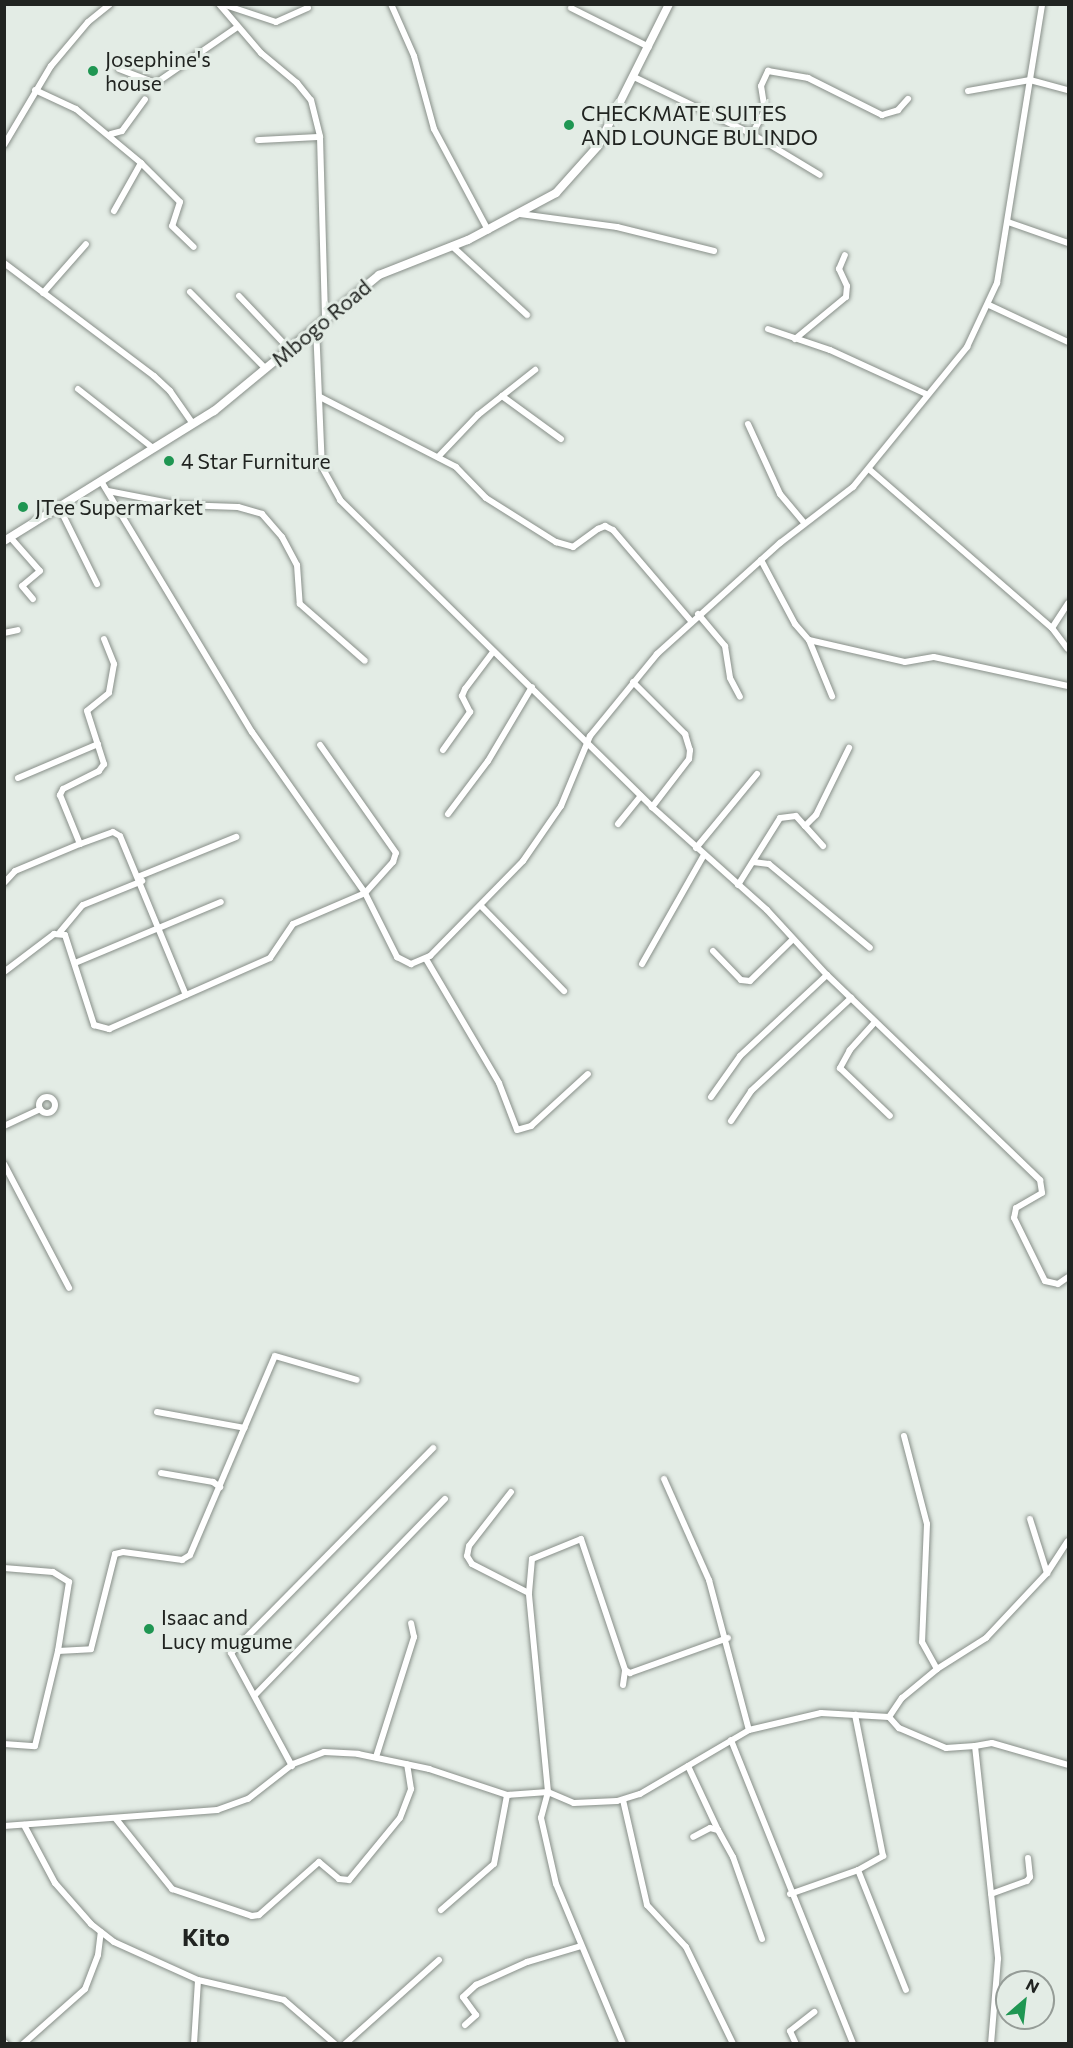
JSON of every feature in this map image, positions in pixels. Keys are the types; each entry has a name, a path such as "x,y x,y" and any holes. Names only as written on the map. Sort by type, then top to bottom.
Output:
{"main road":[{"name":"Mbogo Road","path":"7,539 193,424 290,350 326,316 379,275 488,230 556,193 587,161 634,77 669,4"}],"street":[{"path":"4,144 35,90 74,37 110,4"},
{"path":"220,4 276,22 308,8"},
{"path":"220,4 236,28 307,92 320,136 326,316"},
{"path":"391,4 414,56 434,129 488,230"},
{"path":"101,481 252,732 365,893 397,957 411,964 426,959 509,879 561,806 586,742 633,682 698,614 870,470 926,394 944,378 967,347 989,305 997,283 1042,4"},
{"path":"571,8 649,47"},
{"path":"119,69 156,83 236,28"},
{"path":"752,134 765,111 760,86 768,71 808,78 882,115 898,110 909,99"},
{"path":"634,77 752,134 820,175"},
{"path":"968,91 1030,80 1068,90"},
{"path":"35,90 76,109 110,134 141,163 180,202 172,226 194,248"},
{"path":"110,134 122,131 145,99"},
{"path":"258,140 320,136"},
{"path":"114,211 141,163"},
{"path":"520,214 617,227 714,250"},
{"path":"1008,222 1068,243"},
{"path":"43,292 86,244"},
{"path":"452,246 527,315"},
{"path":"795,339 846,297 847,286 839,269 845,255"},
{"path":"4,263 154,376 170,391 193,424"},
{"path":"190,292 266,369"},
{"path":"239,296 290,350"},
{"path":"989,305 1068,342"},
{"path":"316,326 320,451 324,477 330,487 380,544 532,687 652,807 738,885 827,975 1043,1184 1042,1193 1016,1208 1014,1218 1045,1281 1058,1284 1068,1277"},
{"path":"768,329 830,350 926,394"},
{"path":"438,457 465,426 535,370"},
{"path":"78,389 153,448"},
{"path":"502,396 561,438"},
{"path":"320,397 438,457 464,473 486,498 556,542 573,547 605,526 613,530 691,621"},
{"path":"748,424 780,494 804,523"},
{"path":"870,470 1052,628 1068,649"},
{"path":"108,491 195,506 238,507 262,514 282,537 297,565 300,604 365,661"},
{"path":"59,507 97,584"},
{"path":"7,539 40,571 22,586 33,599"},
{"path":"761,560 795,624 809,640 832,696"},
{"path":"1052,628 1068,603"},
{"path":"698,614 726,646 730,678 740,697"},
{"path":"4,633 18,630"},
{"path":"80,844 60,794 103,766 87,711 109,693 114,664 104,639"},
{"path":"809,640 905,662 934,657 1068,686"},
{"path":"442,750 470,712 462,696 465,689 493,652"},
{"path":"633,682 685,734 690,750 689,759 652,807"},
{"path":"448,814 488,761 532,687"},
{"path":"18,778 98,744"},
{"path":"60,932 69,940 98,1028 109,1029 270,958 293,924 365,893 393,862 396,853 320,745"},
{"path":"805,826 816,815 849,748"},
{"path":"696,848 757,774"},
{"path":"618,824 641,796"},
{"path":"738,885 784,815 796,816 823,846"},
{"path":"4,883 15,871 116,831 141,878 186,995"},
{"path":"4,972 60,932 83,905 236,837"},
{"path":"642,964 704,855"},
{"path":"753,862 769,864 870,948"},
{"path":"75,963 221,902"},
{"path":"481,906 564,991"},
{"path":"713,951 747,981 793,939"},
{"path":"426,959 499,1083 517,1130 531,1126 588,1074"},
{"path":"711,1097 741,1056 827,975"},
{"path":"731,1121 751,1091 851,998"},
{"path":"875,1022 850,1050 840,1068 891,1116"},
{"path":"4,1126 40,1109"},
{"path":"4,1164 69,1288"},
{"path":"58,1651 91,1649 115,1554 186,1558 220,1487 275,1356 357,1380"},
{"path":"157,1412 245,1428"},
{"path":"904,1436 927,1524 922,1642 937,1669"},
{"path":"292,1766 231,1653 433,1448"},
{"path":"161,1473 213,1482 220,1487"},
{"path":"664,1479 709,1580 728,1638 749,1730"},
{"path":"511,1492 469,1546 467,1556 472,1564 529,1593"},
{"path":"255,1695 445,1499"},
{"path":"1030,1519 1047,1573"},
{"path":"619,2042 556,1884 541,1818 548,1792 529,1593 532,1559 581,1539 625,1670 623,1685"},
{"path":"889,1717 902,1698 937,1669 986,1638 1047,1573 1068,1541"},
{"path":"4,1568 52,1572 69,1582 58,1651 38,1741 30,1747 4,1744"},
{"path":"376,1757 414,1638 411,1623"},
{"path":"625,1670 634,1674 728,1638"},
{"path":"4,1826 217,1810 248,1798 292,1766 324,1752 376,1757 407,1764 507,1796 548,1792 574,1803 623,1800 640,1794 749,1730 821,1713 889,1717 900,1728 946,1748 992,1743 1068,1765"},
{"path":"790,1894 858,1870 883,1856 855,1715"},
{"path":"731,1740 790,1894 853,2043"},
{"path":"975,1746 998,1959 991,2043"},
{"path":"116,1819 172,1889 252,1916 259,1915 319,1862 339,1879 349,1880 400,1818 411,1789 407,1764"},
{"path":"688,1766 713,1814 712,1824 718,1830 733,1857 762,1939"},
{"path":"441,1910 494,1864 507,1796"},
{"path":"623,1800 647,1905 686,1947 733,2043"},
{"path":"24,1825 55,1883 101,1932 198,1980 284,2000 335,2043"},
{"path":"693,1837 710,1828 718,1830"},
{"path":"991,1894 1027,1881 1030,1877 1028,1858"},
{"path":"858,1870 906,1990"},
{"path":"23,2043 85,1989 98,1955 101,1932"},
{"path":"465,2025 476,2015 463,1997 476,1985 527,1962 581,1946"},
{"path":"345,2043 439,1960"},
{"path":"194,2043 198,1980"},
{"path":"796,2043 790,2031 814,2012"}],"place":[{"name":"Josephine's house","path":"93,71"},
{"name":"CHECKMATE SUITES AND LOUNGE BULINDO","path":"569,125"},
{"name":"4 Star Furniture","path":"169,461"},
{"name":"JTee Supermarket","path":"23,507"},
{"name":"Isaac and Lucy mugume","path":"149,1629"}],"district":[{"name":"Kito","path":"206,1937"}]}
